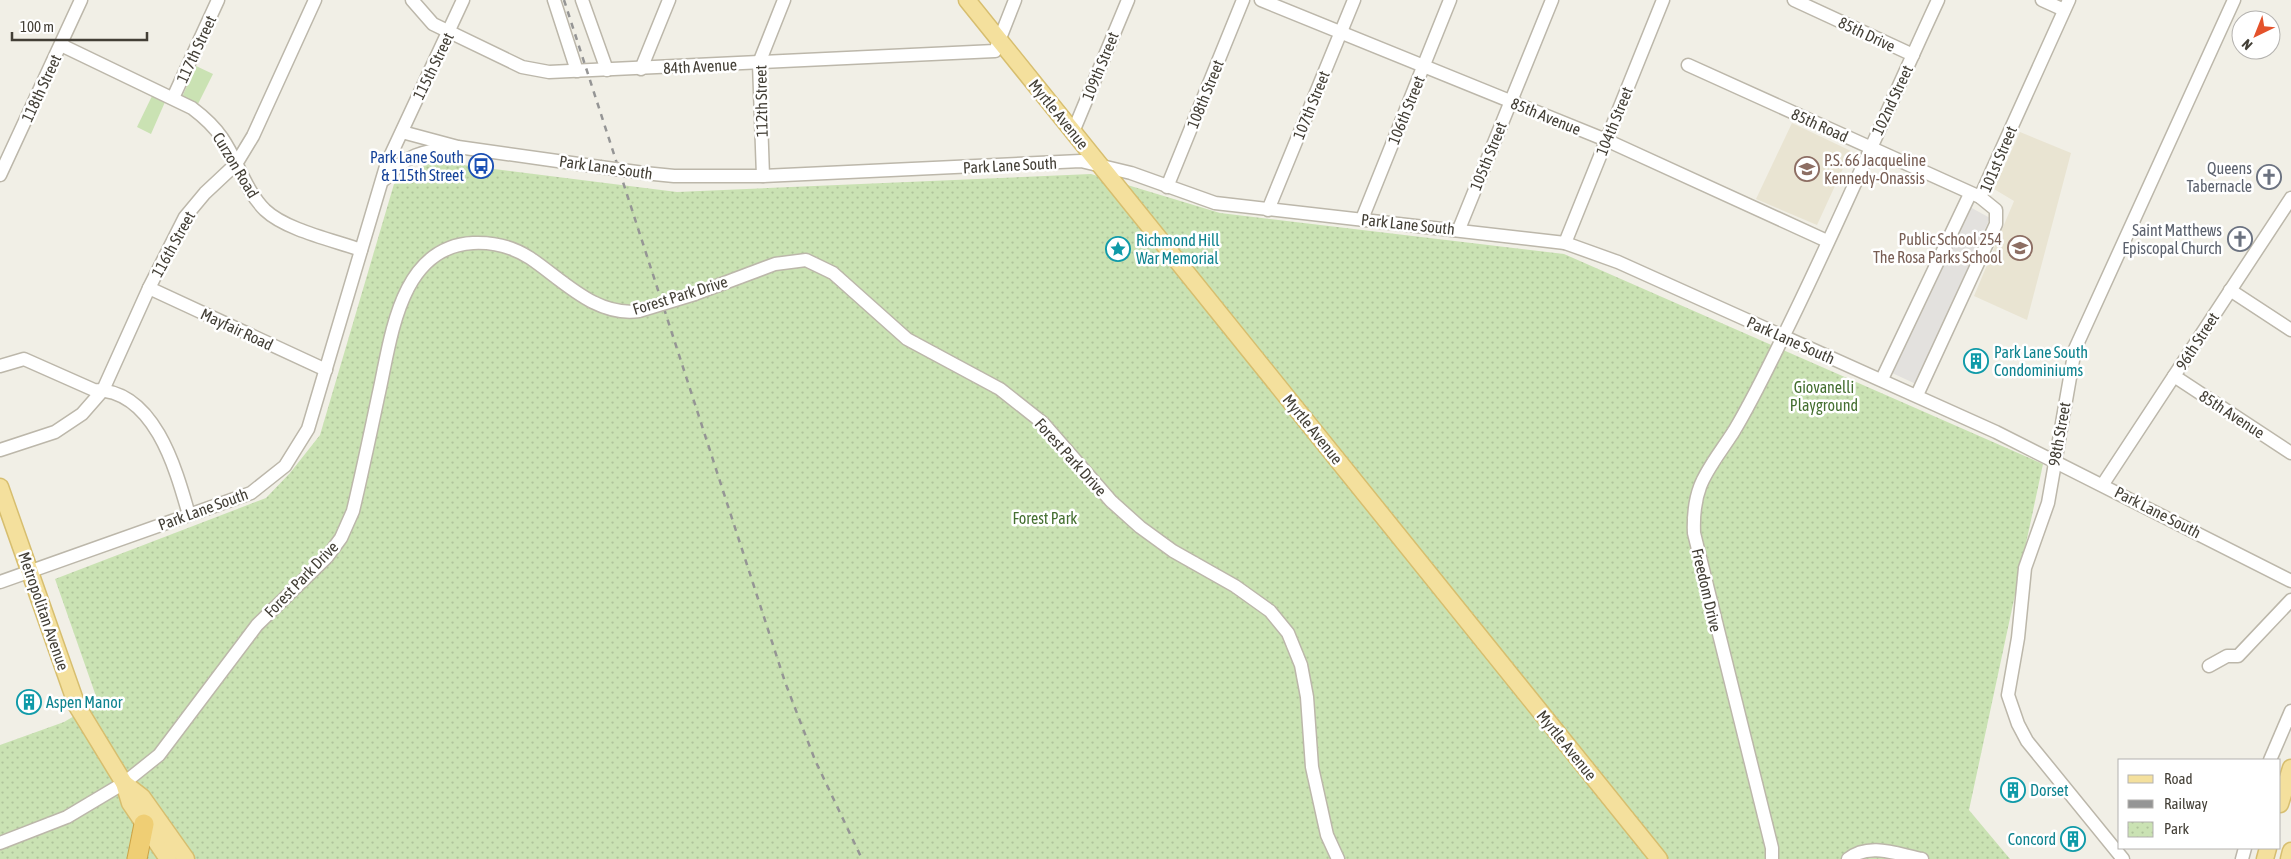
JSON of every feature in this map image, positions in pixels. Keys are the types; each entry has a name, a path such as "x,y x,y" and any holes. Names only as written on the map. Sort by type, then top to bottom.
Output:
{"highway":[{"path":"137,859 144,824"}],"main road":[{"name":"Myrtle Avenue","path":"968,0 1072,132 1659,859"},
{"name":"Metropolitan Avenue","path":"0,487 77,706 124,783 130,803 168,859"},
{"path":"2281,801 2291,768"},
{"name":"Metropolitan Avenue","path":"124,783 142,796 186,859"},
{"path":"2289,859 2291,851"}],"street":[{"name":"118th Street","path":"0,175 81,0"},
{"name":"117th Street","path":"173,98 218,0"},
{"name":"116th Street","path":"0,450 55,432 82,414 103,390 149,288 185,217 205,193 236,164 253,136 315,0"},
{"name":"84th Avenue","path":"412,0 433,24 449,33 522,67 549,72 995,51 999,39"},
{"name":"115th Street","path":"402,132 463,0"},
{"path":"554,0 578,71"},
{"path":"582,0 607,70"},
{"path":"641,69 669,0"},
{"name":"112th Street","path":"763,176 759,63 784,0"},
{"path":"999,39 1015,0"},
{"name":"109th Street","path":"1072,132 1128,0"},
{"name":"108th Street","path":"1167,187 1243,0"},
{"name":"85th Avenue","path":"1261,0 1606,140 1827,241"},
{"name":"107th Street","path":"1268,210 1354,0"},
{"name":"106th Street","path":"1362,219 1450,0"},
{"name":"105th Street","path":"1459,229 1552,0"},
{"name":"104th Street","path":"1565,243 1663,0"},
{"name":"85th Drive","path":"1794,0 1913,55"},
{"name":"102nd Street","path":"1783,337 1938,0"},
{"path":"2042,0 2067,5"},
{"name":"98th Street","path":"2124,859 2028,741 2018,724 2008,695 2018,638 2025,568 2048,503 2075,348 2234,0"},
{"name":"101st Street","path":"1882,379 1975,195 2067,5"},
{"name":"Curzon Road","path":"61,45 173,98 208,121 222,139 256,200 267,212 297,227 361,250"},
{"name":"85th Road","path":"1688,65 1975,195"},
{"name":"Park Lane South","path":"0,582 252,493 285,466 308,429 387,163 402,132 458,147 674,176 763,176 1081,162 1131,173 1215,203 1459,229 1565,243 1618,262 1917,395 2103,484 2291,581"},
{"name":"Park Lane South","path":"381,183 399,163 418,153 458,147"},
{"name":"101st Street","path":"1917,395 1996,224 1996,210 1975,195"},
{"name":"96th Street","path":"2103,484 2230,290 2290,203"},
{"name":"Forest Park Drive","path":"0,843 67,817 124,783 159,755 245,639 321,564 341,538 353,511 396,317 407,291 424,265 436,254 458,245 487,242 508,247 529,257 594,303 612,311 639,311 694,294 775,264 806,260 833,273 906,339 1000,389 1043,423 1111,501 1140,526 1174,551 1235,586 1270,612 1288,633 1301,665 1307,697 1312,767 1327,835 1338,859"},
{"name":"Mayfair Road","path":"149,288 326,370"},
{"path":"2230,290 2291,330"},
{"name":"Freedom Drive","path":"1772,859 1772,848 1694,533 1693,514 1697,492 1704,475 1734,430 1783,337"},
{"path":"0,366 24,359 94,390 103,390 124,399 140,410 160,433 177,473 189,515"},
{"name":"85th Avenue","path":"2174,376 2291,453"},
{"path":"2209,666 2227,656 2238,656 2291,600"},
{"path":"2270,759 2291,710"},
{"path":"1848,859 1858,852 1872,849 1922,859"}],"shaded area":[{"name":"P.S. 66 Jacqueline Kennedy-Onassis","path":"1792,123 1851,151 1817,225 1756,199"},
{"name":"Public School 254 The Rosa Parks School","path":"2020,132 2071,153 2027,320 1974,296 2014,201 1994,189"},
{"path":"1968,206 1990,218 1916,384 1892,373"}],"green space":[{"path":"196,66 213,74 197,106 182,97"},
{"path":"152,96 165,102 151,134 137,127"},
{"name":"Forest Park","path":"431,161 677,192 1091,174 1220,213 1564,254 2043,464 1969,810 2010,859 0,859 0,745 64,722 98,702 55,579 266,498 290,473 320,435 394,184"}],"railway":[{"path":"564,0 785,682 815,760 862,859"}],"place":[{"name":"Park Lane South & 115th Street","path":"481,166"},
{"name":"P.S. 66 Jacqueline Kennedy-Onassis","path":"1807,169"},
{"name":"Queens Tabernacle","path":"2269,177"},
{"name":"Saint Matthews Episcopal Church","path":"2240,239"},
{"name":"Public School 254 The Rosa Parks School","path":"2020,248"},
{"name":"Richmond Hill War Memorial","path":"1118,249"},
{"name":"Park Lane South Condominiums","path":"1976,361"},
{"name":"Aspen Manor","path":"29,702"},
{"name":"Dorset","path":"2013,790"},
{"name":"Concord","path":"2073,839"}],"park label":[{"name":"Giovanelli Playground","path":"1824,396"}]}
